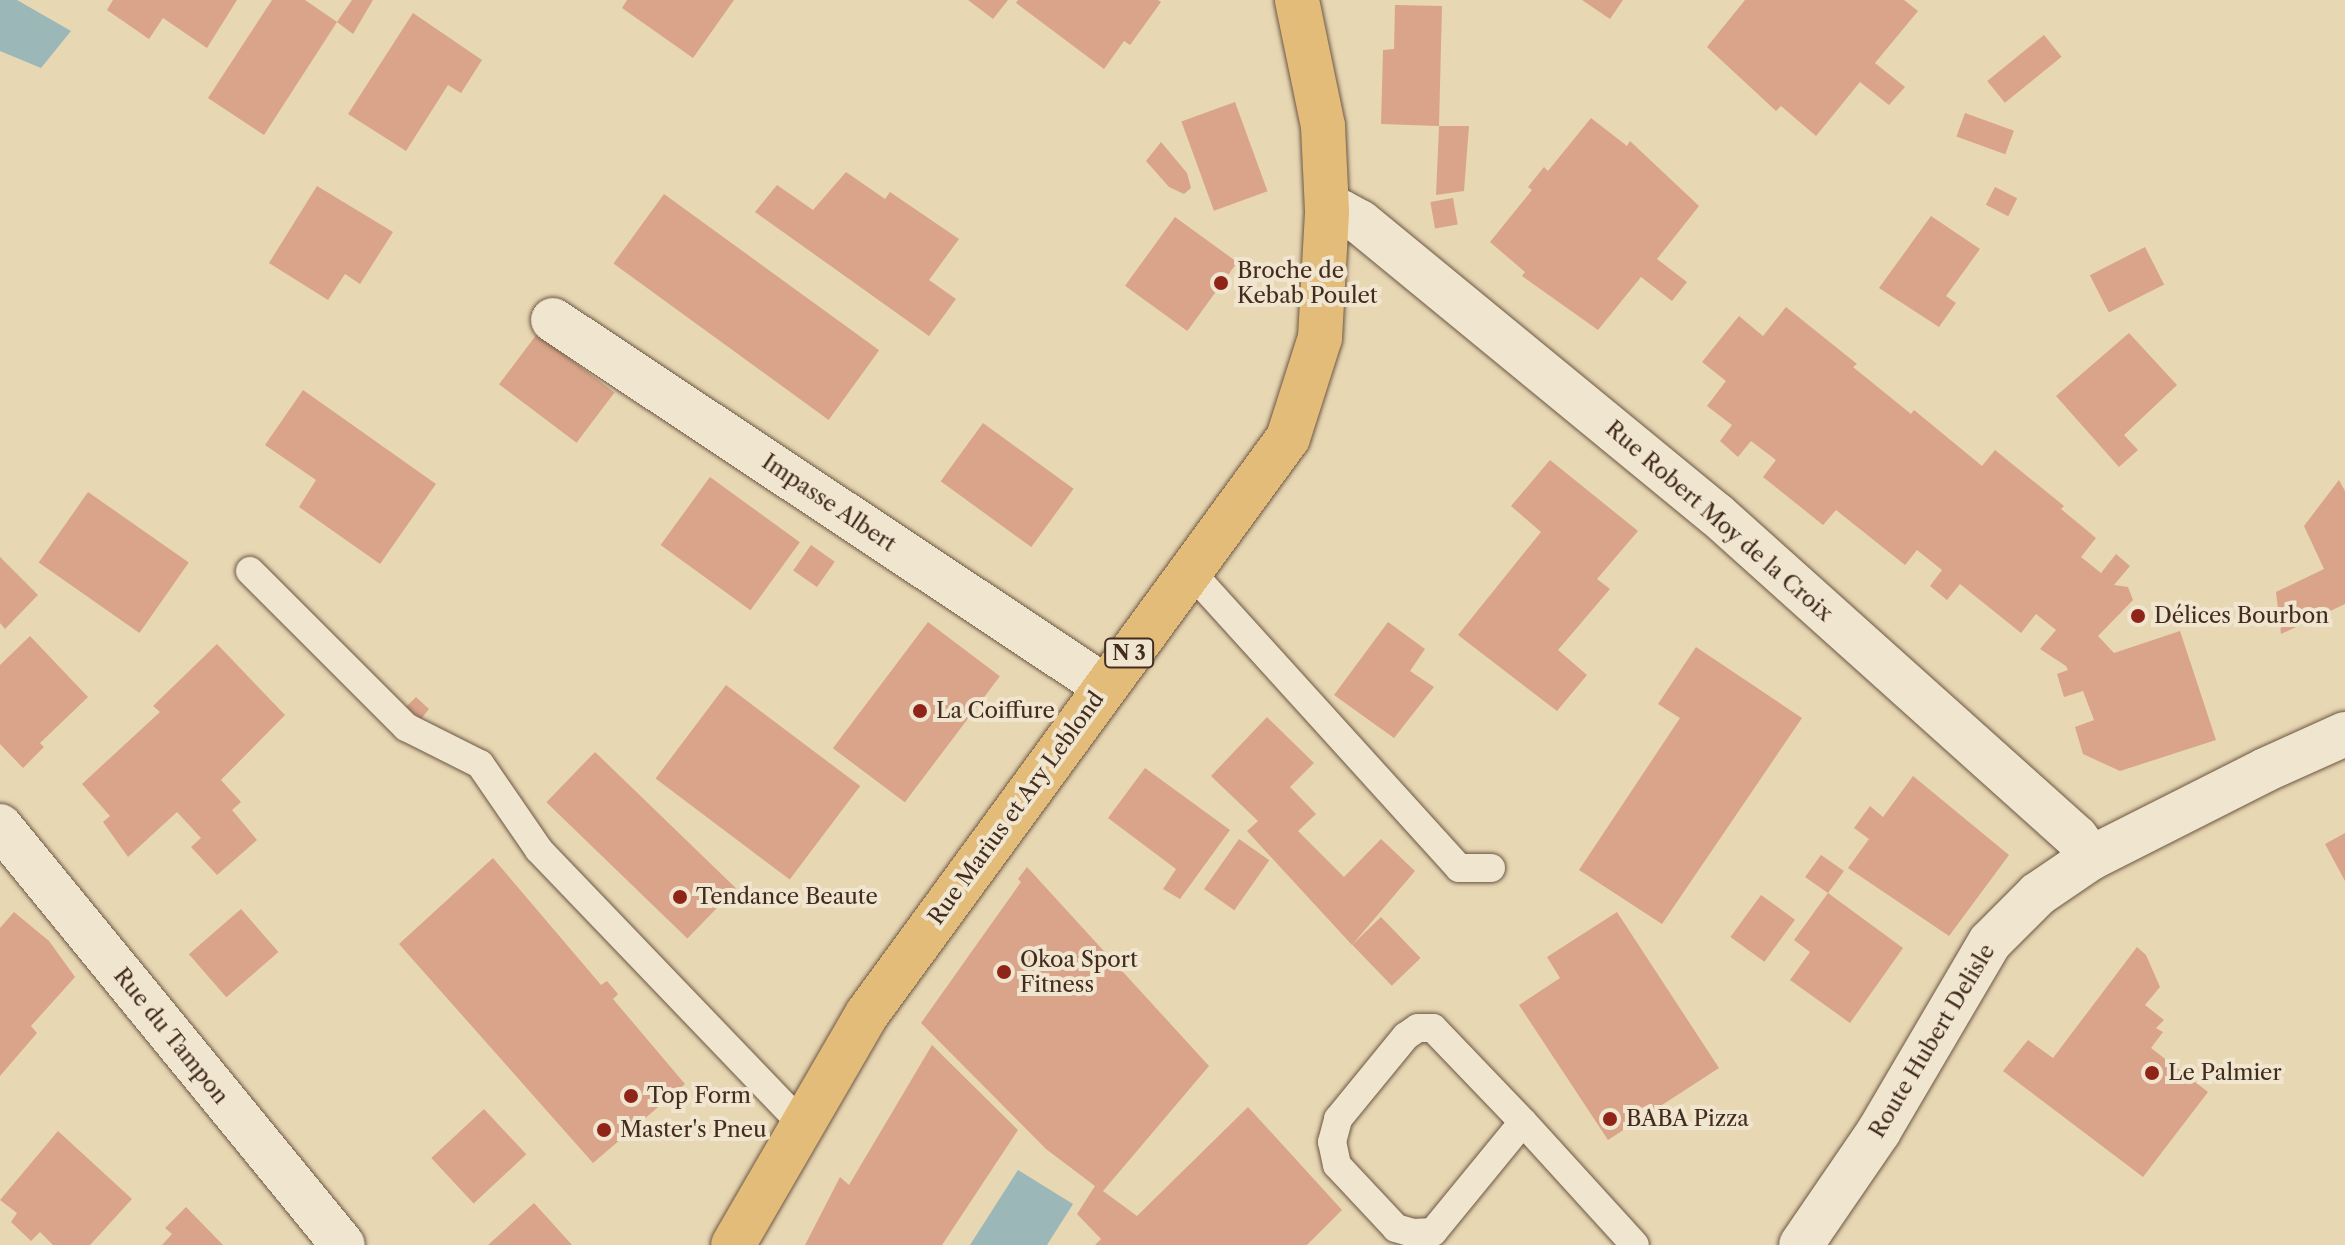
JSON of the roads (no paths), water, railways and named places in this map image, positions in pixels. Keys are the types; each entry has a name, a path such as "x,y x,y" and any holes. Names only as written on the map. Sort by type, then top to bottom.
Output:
{"main road":[{"name":"Rue Marius et Ary Leblond","path":"733,1245 867,1014 1288,438 1320,338 1327,211 1323,126 1297,0"}],"street":[{"name":"Rue Robert Moy de la Croix","path":"1327,211 1341,212 1360,222 1717,515 2076,837 2091,858"},
{"name":"Impasse Albert","path":"553,320 1104,686"},
{"name":"Route Hubert Delisle","path":"1801,1245 1879,1131 1990,942 2038,894 2091,858 2345,734"},
{"name":"Rue du Tampon","path":"0,826 343,1245"}],"lane":[{"path":"1189,570 1459,868 1491,868"},
{"path":"250,571 406,727 480,764 539,850 801,1123"},
{"path":"1523,1122 1433,1232 1413,1233 1396,1228 1337,1165 1332,1142 1338,1119 1406,1036 1418,1028 1433,1028 1523,1122 1635,1245"}],"water":[{"path":"0,0 17,0 71,31 41,68 0,51"},
{"path":"1018,1170 1073,1204 1047,1245 970,1245"}],"place":[{"name":"Broche de Kebab Poulet","path":"1221,283"},
{"name":"Délices Bourbon","path":"2138,616"},
{"name":"La Coiffure","path":"920,711"},
{"name":"Tendance Beaute","path":"680,897"},
{"name":"Okoa Sport Fitness","path":"1004,972"},
{"name":"Le Palmier","path":"2152,1073"},
{"name":"Top Form","path":"631,1096"},
{"name":"BABA Pizza","path":"1610,1119"},
{"name":"Master's Pneu","path":"604,1130"}]}
